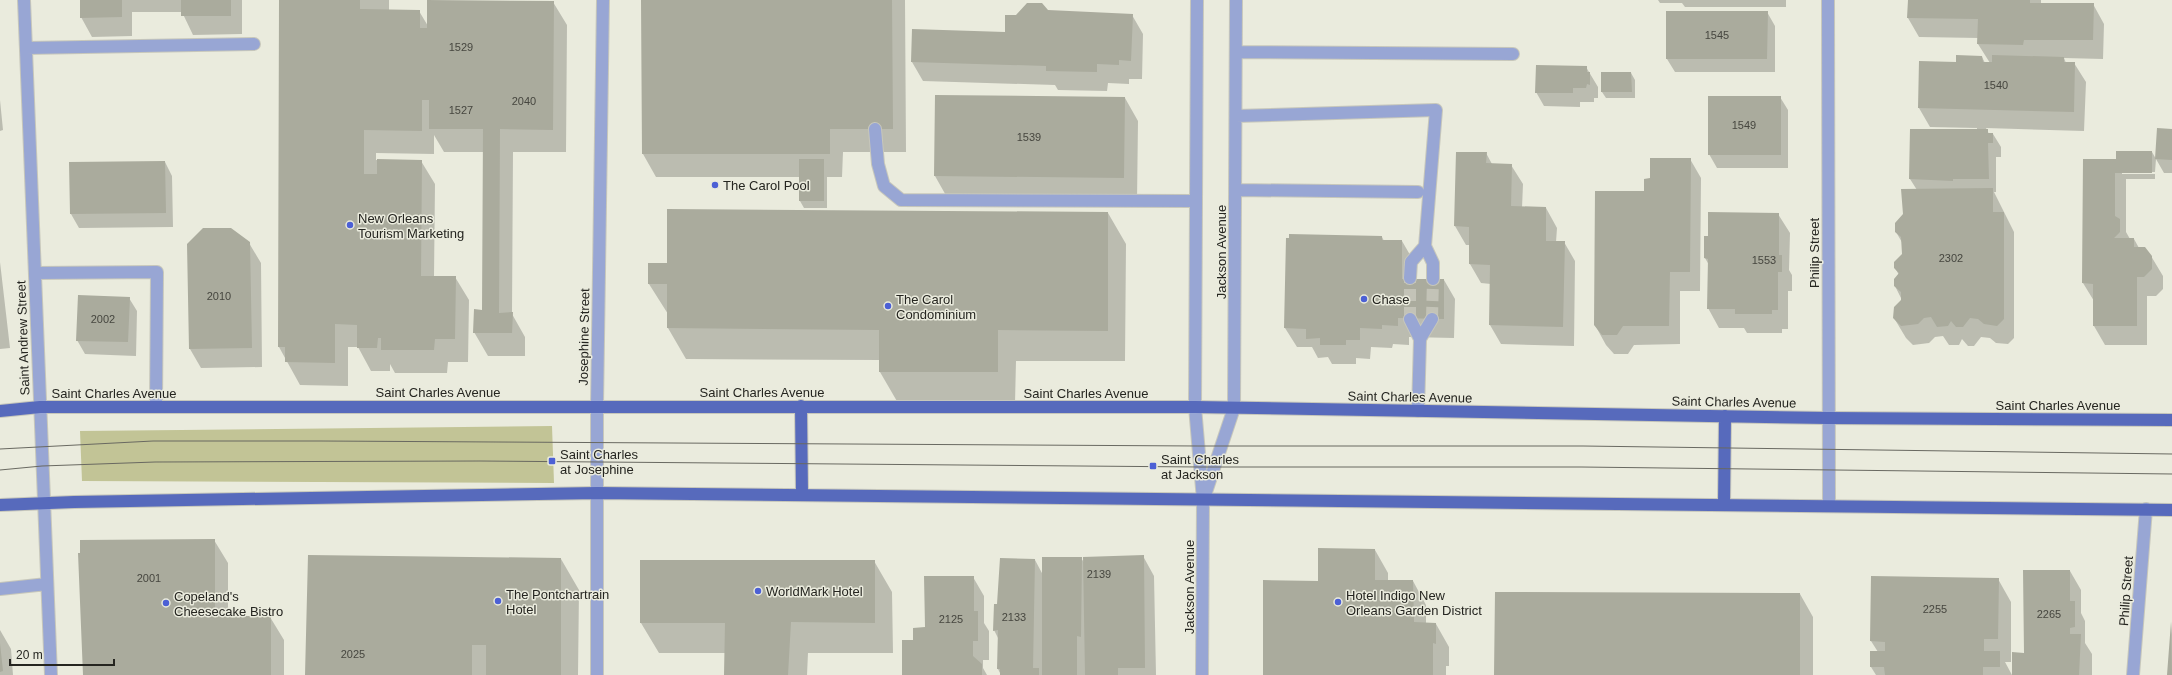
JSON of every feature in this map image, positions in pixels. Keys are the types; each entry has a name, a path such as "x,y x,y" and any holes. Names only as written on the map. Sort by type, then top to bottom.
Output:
{"main road":[{"name":"Saint Charles Avenue","path":"0,411 40,407 156,406 1195,407 1828,418 2172,420"},
{"path":"801,406 802,495"},
{"path":"1724,504 1725,416"},
{"path":"0,505 597,493 2146,508 2172,510"}],"street":[{"name":"Saint Andrew Street","path":"24,0 51,675"},
{"name":"Josephine Street","path":"596,675 597,406 603,0"},
{"name":"Jackson Avenue","path":"1197,0 1195,407 1203,500 1202,675"},
{"name":"Jackson Avenue","path":"1203,500 1234,408 1236,0"},
{"name":"Philip Street","path":"1828,0 1829,506"},
{"path":"26,48 254,44"},
{"path":"1236,52 1513,54"},
{"path":"1236,116 1436,110 1425,246 1433,263 1433,279"},
{"path":"875,129 878,164 884,186 901,200 1196,201"},
{"path":"1236,190 1418,192"},
{"path":"1410,278 1411,262 1425,246"},
{"path":"35,273 158,272 156,406"},
{"path":"1410,319 1420,339 1418,411"},
{"path":"1420,339 1432,319"},
{"name":"Philip Street","path":"2133,675 2146,508"},
{"path":"0,589 47,584"}],"green space":[{"path":"552,426 554,483 82,481 80,431"}],"building":[{"path":"80,0 122,0 122,17 80,18"},
{"path":"181,0 231,0 231,16 181,16"},
{"name":"New Orleans Tourism Marketing","path":"279,0 360,0 360,9 420,10 420,28 427,28 427,0 554,1 553,130 500,129 499,313 513,312 512,333 473,333 474,309 482,310 483,129 429,129 429,100 422,100 422,131 364,130 364,174 377,174 377,159 422,160 421,276 456,276 455,339 435,339 434,350 381,350 381,338 378,338 377,348 357,348 357,325 335,324 335,363 285,362 285,347 278,347"},
{"path":"641,0 892,0 893,129 830,129 830,154 642,154"},
{"path":"1908,0 2030,0 2030,3 2094,3 2093,40 2024,40 2023,45 1977,44 1978,19 1907,18"},
{"path":"1027,3 1042,3 1048,10 1133,14 1131,61 1119,60 1119,65 1097,64 1097,72 1046,71 1046,66 911,62 912,29 1005,32 1005,15 1016,15"},
{"path":"1666,11 1768,11 1767,59 1666,59"},
{"path":"1956,55 1982,56 1983,62 1992,62 1992,55 2064,57 2064,62 2075,62 2074,112 1918,108 1919,61 1956,62"},
{"path":"1536,65 1587,66 1587,72 1590,72 1590,85 1587,84 1586,88 1573,88 1573,93 1535,93"},
{"path":"1601,72 1631,72 1632,92 1601,92"},
{"path":"935,95 1125,97 1124,178 934,176"},
{"path":"1708,96 1781,96 1781,155 1708,155"},
{"path":"2157,128 2172,129 2172,160 2155,159"},
{"path":"1910,129 1988,129 1988,133 1993,133 1993,143 1988,143 1989,179 1953,179 1953,181 1909,179"},
{"path":"2116,151 2152,151 2152,173 2115,173 2115,216 2120,219 2120,232 2114,238 2134,238 2134,247 2145,247 2152,256 2152,269 2144,277 2137,277 2137,326 2093,326 2093,284 2082,283 2083,159 2116,159"},
{"path":"1456,152 1487,152 1486,163 1512,164 1511,206 1546,207 1546,241 1565,241 1563,327 1489,325 1490,265 1469,264 1469,227 1454,226"},
{"path":"1650,158 1691,158 1690,272 1670,272 1669,326 1623,326 1617,335 1602,335 1594,325 1595,191 1644,191 1644,179 1650,178"},
{"path":"799,159 824,159 824,201 799,201"},
{"path":"165,161 166,213 70,214 69,162"},
{"path":"1993,188 1993,212 2004,212 2004,319 1997,326 1984,324 1978,319 1970,318 1963,327 1956,327 1951,321 1948,326 1937,327 1931,317 1924,318 1918,324 1901,326 1893,318 1894,307 1901,300 1901,292 1894,286 1894,279 1899,273 1894,268 1894,262 1902,254 1901,237 1895,232 1895,223 1903,214 1901,189"},
{"name":"The Carol Condominium","path":"667,209 1108,212 1108,331 998,330 998,372 879,372 879,330 667,328 667,284 648,284 648,263 667,263"},
{"path":"1708,212 1779,213 1779,255 1782,255 1782,272 1778,272 1778,310 1772,310 1772,314 1735,314 1735,309 1707,309 1708,259 1704,258 1704,236 1708,236"},
{"path":"203,228 231,228 250,242 252,348 189,349 187,244"},
{"name":"Chase","path":"1289,234 1382,236 1382,240 1402,240 1402,279 1444,279 1444,319 1398,318 1398,326 1382,325 1382,329 1360,328 1360,340 1346,340 1346,345 1320,345 1320,338 1306,339 1306,329 1284,328 1286,238 1289,238"},
{"path":"78,295 130,297 128,342 76,341"},
{"path":"215,539 215,616 271,616 271,675 83,675 78,553 80,553 80,540"},
{"name":"Hotel Indigo New Orleans Garden District","path":"1318,548 1375,549 1375,580 1413,580 1414,622 1436,623 1436,644 1433,643 1433,675 1263,675 1263,580 1318,581"},
{"path":"308,555 561,558 561,675 486,675 486,645 472,645 472,675 305,675"},
{"path":"1144,555 1145,668 1118,668 1118,675 1085,675 1083,557"},
{"path":"1042,557 1082,557 1081,637 1077,636 1077,675 1042,675"},
{"path":"1000,558 1035,559 1033,668 1039,668 1039,675 1000,675 1000,669 997,669 998,630 993,631 994,604 997,604"},
{"name":"WorldMark Hotel","path":"640,560 875,560 875,623 791,622 788,675 724,675 725,623 640,623"},
{"path":"2023,570 2070,570 2070,601 2075,601 2075,627 2070,628 2070,634 2081,634 2079,675 2012,675 2012,652 2024,653"},
{"path":"924,576 974,576 974,611 978,611 978,641 973,641 973,656 982,664 982,675 902,675 902,640 913,640 913,628 925,627"},
{"path":"1871,576 1999,578 1998,639 1984,639 1984,651 2000,651 2000,667 1983,667 1983,675 1885,675 1884,667 1870,667 1870,651 1885,651 1885,642 1870,641"},
{"path":"1495,592 1800,593 1800,675 1494,675"},
{"path":"2171,622 2172,675 2167,675"},
{"path":"0,643 3,671 0,672"}],"tunnel":[{"path":"1410,278 1410,319"},
{"path":"1432,319 1433,279"}],"tram line":[{"path":"0,449 153,441 321,441 1198,446 1583,446 2172,454"},
{"path":"0,470 42,466 155,462 480,461 1200,467 1581,467 2172,474"}],"place":[{"name":"The Carol Pool","path":"715,185"},
{"name":"New Orleans Tourism Marketing","path":"350,225"},
{"name":"Chase","path":"1364,299"},
{"name":"The Carol Condominium","path":"888,306"},
{"name":"Saint Charles at Josephine","path":"552,461"},
{"name":"Saint Charles at Jackson","path":"1153,466"},
{"name":"WorldMark Hotel","path":"758,591"},
{"name":"The Pontchartrain Hotel","path":"498,601"},
{"name":"Hotel Indigo New Orleans Garden District","path":"1338,602"},
{"name":"Copeland's Cheesecake Bistro","path":"166,603"}]}
